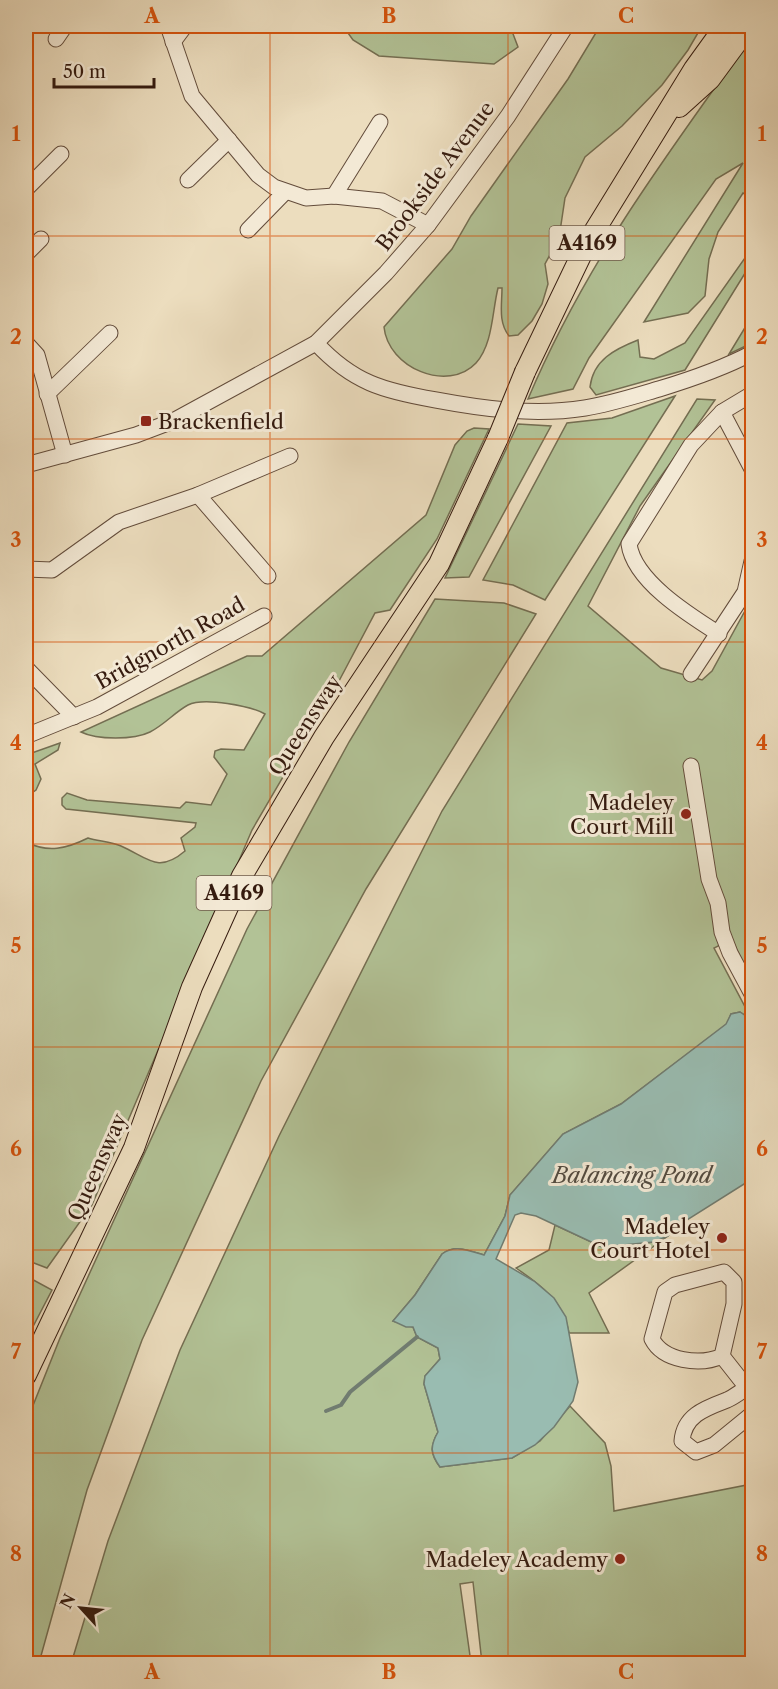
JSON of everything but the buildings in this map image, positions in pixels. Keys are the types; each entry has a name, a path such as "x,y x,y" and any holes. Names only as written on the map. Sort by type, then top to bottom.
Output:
{"main road":[{"name":"Queensway","path":"26,1375 134,1148 192,987 242,876 324,737 439,564 498,438 550,315 587,243 694,69 725,26"},
{"name":"Queensway","path":"664,121 710,79 749,26"}],"street":[{"path":"56,39 65,26"},
{"path":"168,26 192,96 258,175 285,192 306,198 334,196 382,201 428,225"},
{"path":"173,42 185,26"},
{"name":"Brookside Avenue","path":"26,465 136,435 173,421 316,343 386,273 428,225 508,116 566,26"},
{"path":"334,196 381,122"},
{"path":"188,180 229,140"},
{"path":"26,189 61,154"},
{"path":"248,230 285,192"},
{"path":"26,254 41,239"},
{"path":"47,393 110,333"},
{"path":"26,343 37,355 65,455"},
{"path":"316,343 343,370 380,387 461,405 531,411 577,410 612,403 707,375 753,353"},
{"path":"718,634 666,596 639,569 630,555 629,544 692,445 722,412 753,394"},
{"path":"722,412 753,470"},
{"path":"26,569 52,570 119,522 198,495 290,456"},
{"path":"198,495 268,576"},
{"path":"691,674 745,592 753,561"},
{"name":"Bridgnorth Road","path":"26,736 97,707 264,616"},
{"path":"26,668 74,717"},
{"path":"692,766 709,879 718,903 722,932 730,954 753,994"},
{"path":"724,1272 734,1282 734,1304 722,1356 716,1359 680,1360 657,1350 652,1339 665,1292 675,1285 724,1272"},
{"path":"722,1356 750,1391 709,1405 693,1417 683,1429 682,1441 696,1452 714,1445 753,1414"}],"green space":[{"path":"343,26 510,26 518,47 494,64 379,56 353,40"},
{"path":"600,26 702,26 688,50 662,85 622,126 585,157 565,198 559,238 545,264 548,284 542,304 532,321 518,335 509,336 502,319 502,288 498,288 489,337 476,363 464,372 450,376 436,376 421,372 396,354 388,342 384,327 452,249 471,216 568,79"},
{"path":"752,36 752,198 743,193 718,232 709,259 705,296 688,313 644,322 743,163 716,179 589,358 573,389 528,399 575,301 602,256 659,167"},
{"path":"752,248 752,262 685,370 596,395 590,387 596,370 606,357 621,347 638,340 640,357 654,359 685,343"},
{"path":"752,316 752,343 729,354"},
{"path":"675,396 545,600 513,585 483,580 567,423 612,418"},
{"path":"697,399 715,400 640,506 588,606 661,668 702,680 712,671 752,598 752,983 732,939 714,948 752,1020 740,1012 731,1014 727,1024 621,1104 563,1134 510,1195 505,1216 484,1255 457,1249 442,1254 415,1295 393,1321 413,1327 417,1337 438,1348 440,1359 425,1376 424,1384 438,1432 432,1450 440,1467 512,1458 540,1441 570,1406 605,1443 611,1466 614,1511 752,1484 752,1663 482,1663 473,1582 460,1584 471,1663 71,1664 108,1541 180,1350 279,1136 442,811"},
{"path":"518,424 551,426 469,577 445,578"},
{"path":"474,428 489,429 437,539 390,610 375,613 339,681 252,830 92,1205 47,1268 26,1260 26,842 42,848 57,848 88,838 113,843 153,862 167,862 176,858 185,851 181,838 195,827 196,823 66,809 62,805 62,798 67,793 87,800 180,808 186,802 211,805 227,774 214,757 215,751 244,750 265,714 249,708 205,702 188,705 143,735 106,738 81,732 247,656 262,656 426,515 455,445 467,431"},
{"path":"435,599 504,603 536,614 366,889 261,1081 142,1340 87,1490 39,1663 26,1663 26,1423 60,1338 247,929 349,742"},
{"path":"60,743 58,750 35,764 41,779 36,790 26,797 26,755"},
{"path":"555,1225 602,1247 654,1242 668,1236 589,1293 609,1333 569,1333 557,1303 516,1268 549,1250"},
{"path":"26,1276 52,1290 26,1340"}],"water":[{"name":"Balancing Pond","path":"740,1012 752,1020 752,1179 682,1223 668,1236 654,1242 602,1247 536,1216 521,1213 515,1215 496,1259 534,1281 554,1298 566,1317 578,1382 573,1401 554,1427 535,1445 512,1458 440,1467 432,1450 438,1432 424,1384 425,1376 440,1359 438,1348 417,1337 413,1327 406,1327 393,1321 415,1295 442,1254 457,1249 484,1255 505,1216 510,1195 563,1134 621,1104 726,1024 731,1014"}],"waterway":[{"path":"326,1411 341,1405 350,1392 417,1337"}],"place":[{"name":"Brackenfield","path":"146,421"},
{"name":"Madeley Court Mill","path":"686,814"},
{"name":"Madeley Court Hotel","path":"722,1238"},
{"name":"Madeley Academy","path":"620,1559"}]}
